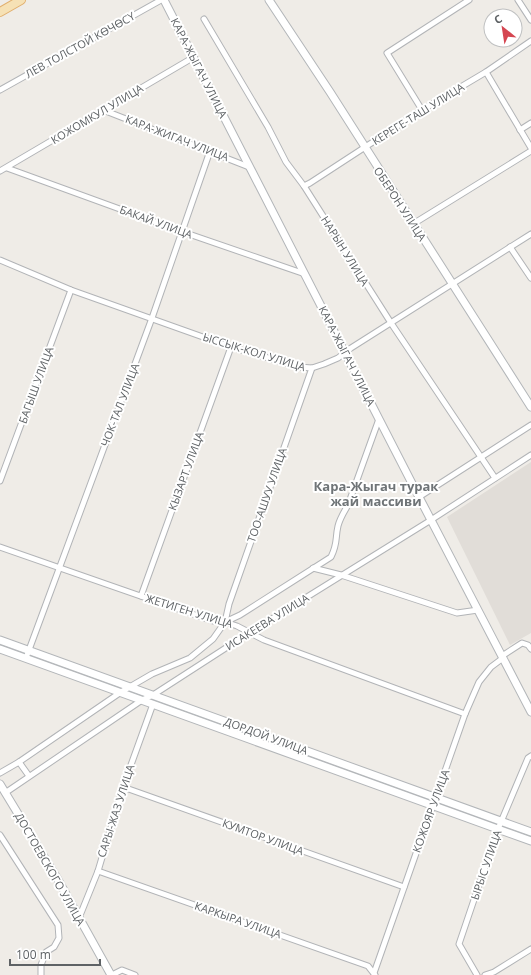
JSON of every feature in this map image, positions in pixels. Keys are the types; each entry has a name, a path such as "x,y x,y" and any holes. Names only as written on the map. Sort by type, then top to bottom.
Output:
{"main road":[{"path":"0,12 21,0"}],"street":[{"name":"ЛЕВ ТОЛСТОЙ КӨЧӨСҮ","path":"0,90 161,0"},
{"name":"КАРА-ЖЫГАЧ УЛИЦА","path":"164,0 531,712"},
{"name":"ОБЕРОН УЛИЦА","path":"269,0 531,407"},
{"path":"422,110 387,53 469,0"},
{"path":"518,0 531,20"},
{"name":"НАРЫН УЛИЦА","path":"204,19 268,127 286,162 304,186 391,323 495,478"},
{"name":"КЕРЕГЕ-ТАШ УЛИЦА","path":"304,186 422,110 486,72 531,41"},
{"name":"КОЖОМКУЛ УЛИЦА","path":"0,171 194,57"},
{"path":"413,224 531,150 486,72"},
{"name":"КАРА-ЖИГАЧ УЛИЦА","path":"103,110 251,167"},
{"path":"520,130 531,123"},
{"name":"ЧОК-ТАЛ УЛИЦА","path":"26,658 152,318 210,151"},
{"name":"БАКАЙ УЛИЦА","path":"7,168 306,275"},
{"name":"ЫССЫК-КОЛ УЛИЦА","path":"0,260 71,290 231,346 299,367 312,368 338,358 531,234"},
{"path":"510,247 531,278"},
{"name":"БАГЫШ УЛИЦА","path":"0,481 71,290"},
{"name":"КЫЗАРТ УЛИЦА","path":"141,596 231,346"},
{"name":"ТОО-АШУУ УЛИЦА","path":"225,622 229,604 312,368"},
{"name":"ИСАКЕЕВА УЛИЦА","path":"0,773 19,762 121,692 152,674 190,658 212,639 225,622 240,615 331,557 337,541 338,527 341,517 348,506 379,419"},
{"path":"419,497 531,425"},
{"name":"ИСАКЕЕВА УЛИЦА","path":"5,793 142,700 153,695 341,575 431,520 531,455"},
{"name":"ЖЕТИГЕН УЛИЦА","path":"0,547 59,566 213,621 225,622 264,640 465,714"},
{"path":"314,568 341,575 457,613 478,610"},
{"name":"ДОРДОЙ УЛИЦА","path":"0,640 531,832"},
{"name":"КОЖОЯР УЛИЦА","path":"374,974 465,714 479,682 490,667 522,643 528,645 531,649"},
{"name":"ДОРДОЙ УЛИЦА","path":"0,649 531,841"},
{"name":"САРЫ-ЖАЗ УЛИЦА","path":"79,918 98,871 123,787 153,704"},
{"name":"ЫРЫС УЛИЦА","path":"477,975 459,944 501,821 528,758 531,756"},
{"path":"19,762 29,776"},
{"name":"ДОСТОЕВСКОГО УЛИЦА","path":"0,784 57,878 111,975"},
{"name":"КУМТОР УЛИЦА","path":"123,787 404,887"},
{"path":"0,835 58,925 59,938 54,947 46,952 41,965 41,975"},
{"name":"КАРКЫРА УЛИЦА","path":"98,871 368,966 374,974"},
{"path":"485,975 494,972 530,951"},
{"path":"111,975 122,970 135,975"}],"shaded area":[{"path":"531,462 531,633 510,645 447,517"}],"district":[{"name":"Кара-Жыгач турак жай массиви","path":"376,494"}]}
